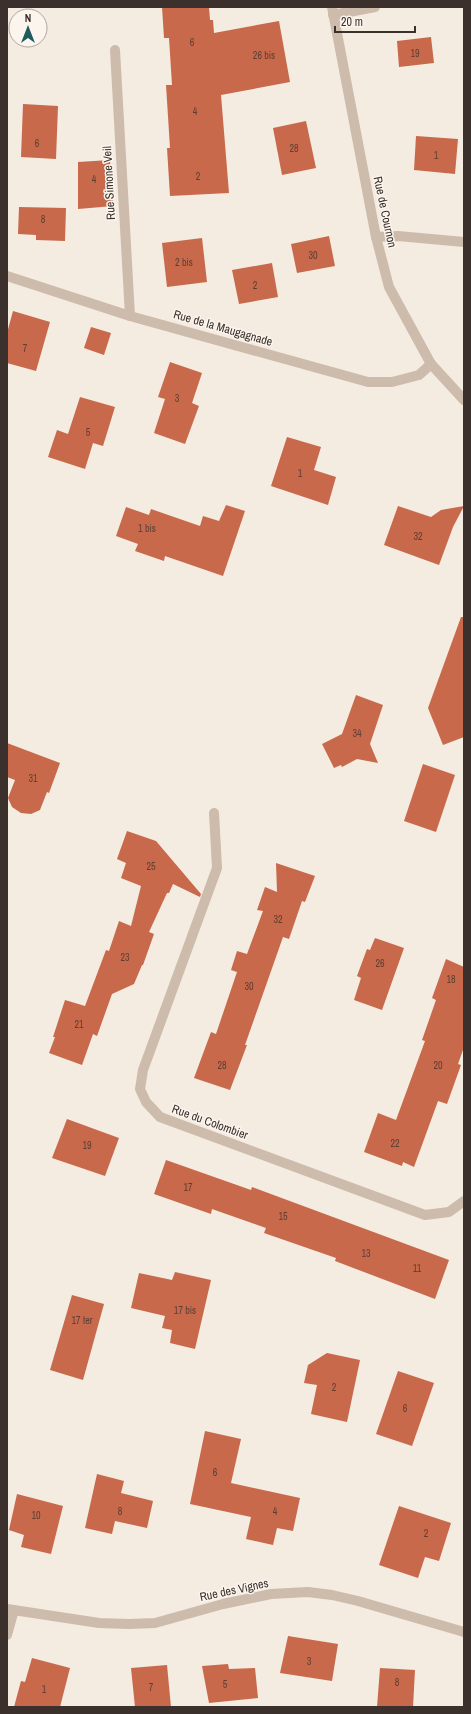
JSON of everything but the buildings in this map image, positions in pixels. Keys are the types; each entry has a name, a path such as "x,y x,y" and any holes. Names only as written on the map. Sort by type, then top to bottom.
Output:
{"street":[{"path":"332,11 375,7"},
{"name":"Rue de Cournon","path":"332,11 376,237 389,287 431,364 464,400"},
{"name":"Rue Simone Veil","path":"115,50 130,316"},
{"path":"376,237 398,236 464,242"},
{"name":"Rue de la Maugagnade","path":"7,276 130,316 368,382 392,382 412,377 419,375 431,364"},
{"name":"Rue du Colombier","path":"214,813 217,868 143,1070 140,1089 146,1102 160,1117 426,1215 448,1212 464,1201"},
{"name":"Rue des Vignes","path":"10,1610 99,1623 155,1623 223,1604 271,1594 308,1592 332,1595 358,1601 464,1632"},
{"path":"7,1635 10,1610"}]}
